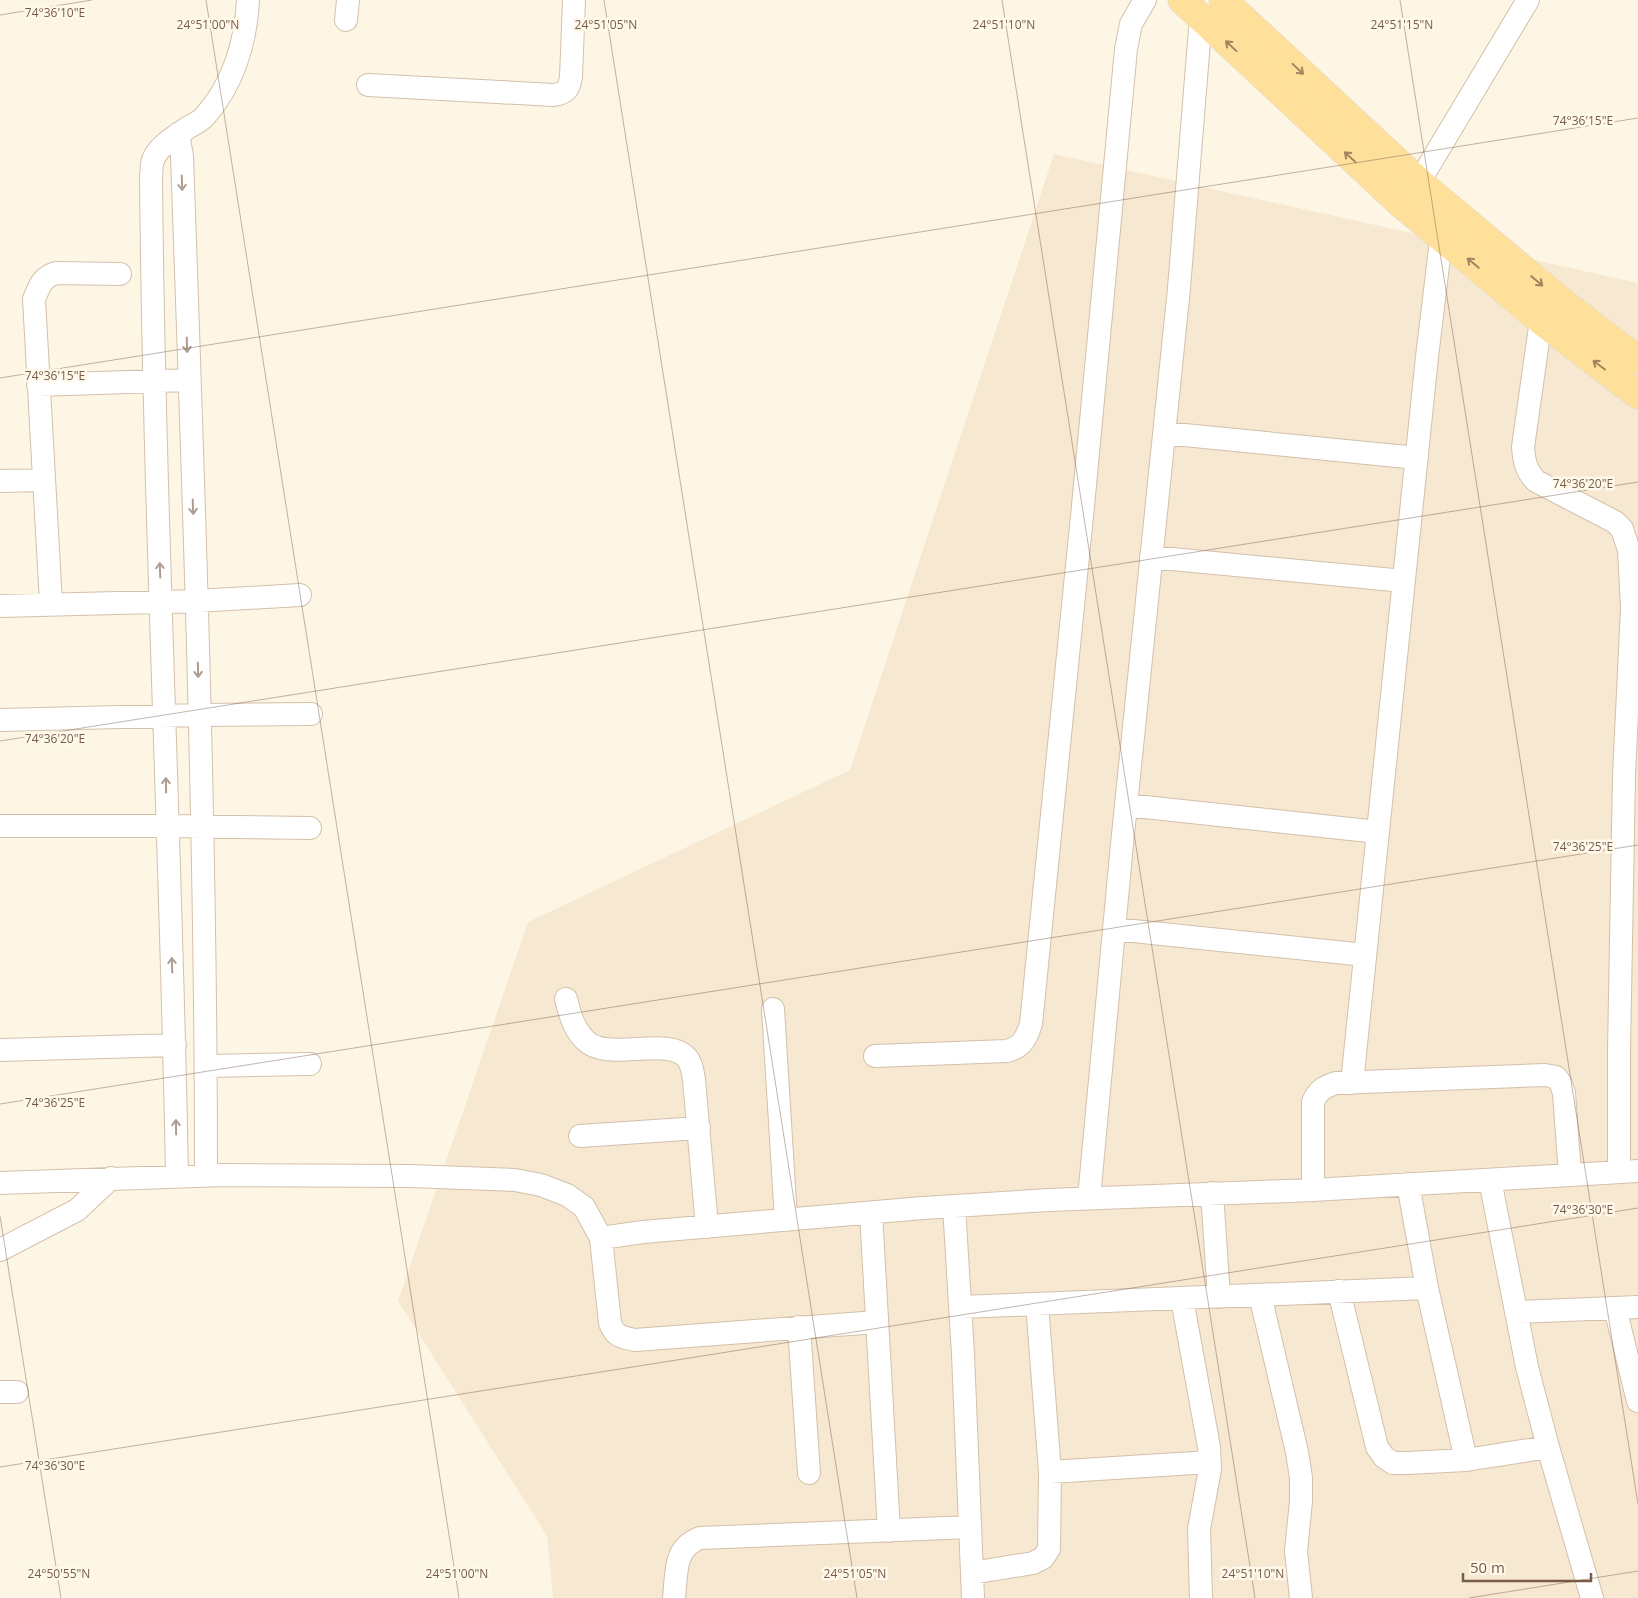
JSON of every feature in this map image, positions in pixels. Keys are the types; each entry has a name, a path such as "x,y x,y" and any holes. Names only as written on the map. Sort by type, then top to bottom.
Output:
{"main road":[{"path":"1224,0 1419,182 1561,301 1638,360"},
{"path":"1191,9 1400,203 1540,320 1638,395"}],"street":[{"path":"177,1176 151,176 153,160 162,147 203,118 218,100 237,62 246,25 248,0"},
{"path":"368,85 554,95 563,93 569,88 571,77 574,0"},
{"path":"875,1056 1006,1051 1016,1048 1026,1040 1031,1024 1083,506 1126,49 1132,24 1145,0"},
{"path":"1419,182 1528,0"},
{"path":"1089,1198 1126,805 1179,288 1191,9"},
{"path":"178,134 182,156 196,600 206,1066 206,1175"},
{"path":"1352,1083 1417,458 1441,237 1447,205"},
{"path":"51,603 34,300 40,284 46,276 56,273 120,274"},
{"path":"601,1238 643,1232 954,1206 1089,1198 1313,1190 1628,1172 1631,753 1635,609 1630,550 1622,529 1615,522 1536,481 1529,474 1524,461 1522,447 1540,320"},
{"path":"38,385 188,380"},
{"path":"1164,433 1417,458"},
{"path":"0,481 44,480"},
{"path":"1151,557 1404,581"},
{"path":"0,606 51,603 161,602 300,594"},
{"path":"0,720 311,714"},
{"path":"1126,805 1378,832"},
{"path":"0,826 310,828"},
{"path":"1114,929 1365,955"},
{"path":"566,998 575,1027 586,1042 603,1049 674,1049 686,1057 691,1066 694,1080 707,1227"},
{"path":"773,1009 786,1220"},
{"path":"0,1050 175,1045"},
{"path":"206,1066 310,1064"},
{"path":"1313,1190 1313,1102 1317,1092 1326,1086 1336,1083 1546,1075 1556,1077 1562,1084 1564,1093 1570,1175"},
{"path":"580,1136 699,1128"},
{"path":"0,1183 206,1175 410,1176 514,1180 541,1185 567,1195 584,1207 601,1238 610,1323 613,1332 622,1337 635,1340 878,1322"},
{"path":"0,1250 77,1210 111,1178"},
{"path":"1490,1180 1527,1367 1592,1598"},
{"path":"1408,1184 1427,1288 1466,1460"},
{"path":"1212,1194 1219,1297"},
{"path":"954,1206 973,1598"},
{"path":"871,1213 889,1531"},
{"path":"960,1307 1427,1288"},
{"path":"1339,1291 1377,1447 1384,1457 1393,1463 1466,1460 1548,1447"},
{"path":"1260,1295 1298,1452 1301,1501 1296,1551 1301,1598"},
{"path":"1182,1299 1209,1447 1210,1462 1208,1488 1201,1510 1199,1528 1201,1598"},
{"path":"972,1573 1033,1563 1043,1558 1049,1549 1050,1472 1038,1304"},
{"path":"1516,1312 1638,1307"},
{"path":"1615,1308 1638,1401"},
{"path":"799,1328 809,1473"},
{"path":"1050,1472 1210,1462"},
{"path":"674,1598 678,1558 683,1548 690,1541 700,1538 970,1527"}],"shaded area":[{"path":"1054,154 1638,283 1638,1598 553,1598 547,1536 398,1301 528,922 850,770"}]}
